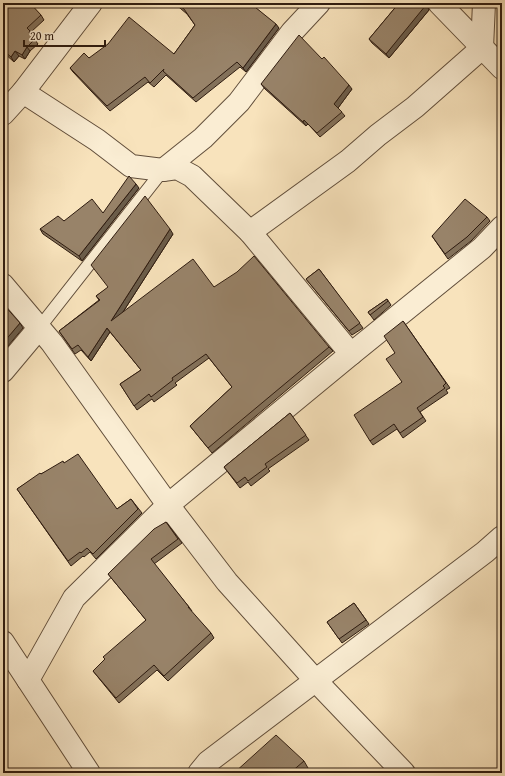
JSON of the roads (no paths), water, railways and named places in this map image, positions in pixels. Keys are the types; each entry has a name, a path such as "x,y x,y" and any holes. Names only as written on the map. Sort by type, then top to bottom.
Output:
{"street":[{"path":"3,114 23,92 91,3"},
{"path":"163,170 203,138 239,102 292,32 319,3"},
{"path":"439,3 502,68"},
{"path":"250,232 348,161 378,135 415,107 482,48 484,3"},
{"path":"23,92 97,140 131,166 163,170 177,168 192,176 250,232 350,354"},
{"path":"28,680 74,598 168,505 350,354 482,248 502,227"},
{"path":"3,285 52,343 168,505 227,582 316,681 404,773"},
{"path":"3,371 39,328"},
{"path":"199,773 208,762 316,681 502,537"},
{"path":"3,642 89,773"}],"lane":[{"path":"39,328 163,170"}]}
